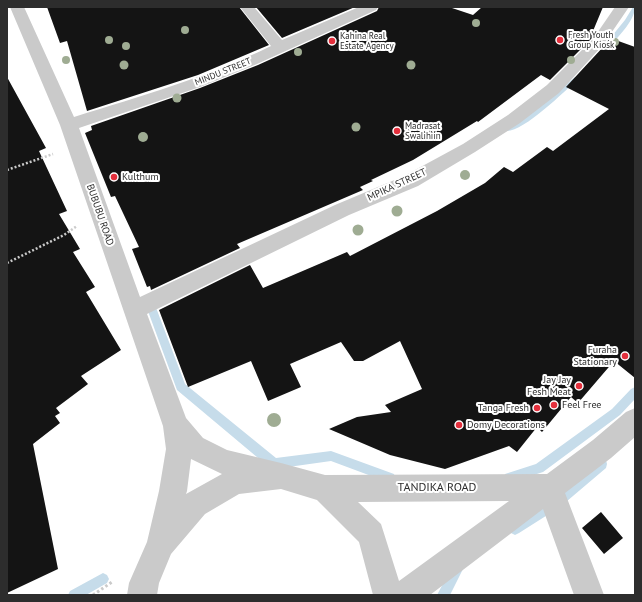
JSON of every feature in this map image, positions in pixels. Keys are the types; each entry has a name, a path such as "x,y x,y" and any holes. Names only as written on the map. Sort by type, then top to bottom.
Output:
{"street":[{"name":"BUBUBU ROAD","path":"17,7 70,124 98,209 176,426"},
{"path":"247,7 280,47"},
{"name":"MINDU STREET","path":"70,124 194,84 252,61 371,7"},
{"name":"MPIKA STREET","path":"134,310 342,210 411,181 469,148 514,119 553,89 598,42 622,7"},
{"path":"405,595 602,449 635,420"},
{"path":"176,426 194,447 224,462 281,476 324,489 371,534 388,595"},
{"path":"142,595 144,583 161,544 173,491 179,449 176,426"},
{"path":"161,544 195,504 236,481 281,476"},
{"path":"549,487 589,595"},
{"name":"TANDIKA ROAD","path":"324,489 549,487"}],"path":[{"path":"7,170 77,146"},
{"path":"7,263 64,235 98,209"}],"building":[{"path":"47,7 239,7 269,45 198,75 87,111 67,41 60,43"},
{"path":"256,7 355,7 282,38"},
{"path":"379,7 449,7 473,15 482,7 603,7 593,31 596,33 550,80 541,75 478,122 477,121 413,160 371,180 373,181 360,187 363,190 237,244 240,248 151,290 150,286 147,287 132,249 139,247 115,196 111,197 85,133 92,130 91,126 200,88 258,65 377,11"},
{"path":"610,38 635,47 635,378 614,361 578,403 571,397 542,432 537,427 517,452 509,446 445,469 390,455 329,429 357,417 391,412 385,405 422,389 400,341 363,361 354,361 341,342 290,364 301,387 268,401 251,361 188,387 159,310 250,265 263,288 347,252 350,256 437,211 485,183 504,167 513,172 547,147 553,151 609,109 566,87"},
{"path":"7,77 46,148 39,151 67,211 59,214 80,249 73,252 95,287 86,292 121,350 81,376 88,384 56,408 60,413 55,416 60,423 33,444 58,569 7,593"},
{"path":"601,512 623,538 604,554 582,528"}],"waterway":[{"path":"605,48 627,21 635,8"},
{"path":"509,129 531,117 575,79"},
{"path":"152,302 150,303 181,387 274,464 331,456 390,478"},
{"path":"509,478 539,468 616,412 635,392"},
{"path":"515,529 556,503 602,464"},
{"path":"443,595 457,569"},
{"path":"74,595 103,579"}],"place":[{"name":"Fresh Youth Group Kiosk","path":"560,40"},
{"name":"Kahina Real Estate Agency","path":"332,41"},
{"name":"Madrasat Swalihiin","path":"397,131"},
{"name":"Kulthum","path":"114,177"},
{"name":"Furaha Stationary","path":"625,356"},
{"name":"Jay Jay Fesh Meat","path":"579,386"},
{"name":"Feel Free","path":"554,405"},
{"name":"Tanga Fresh","path":"537,408"},
{"name":"Domy Decorations","path":"459,425"}]}
